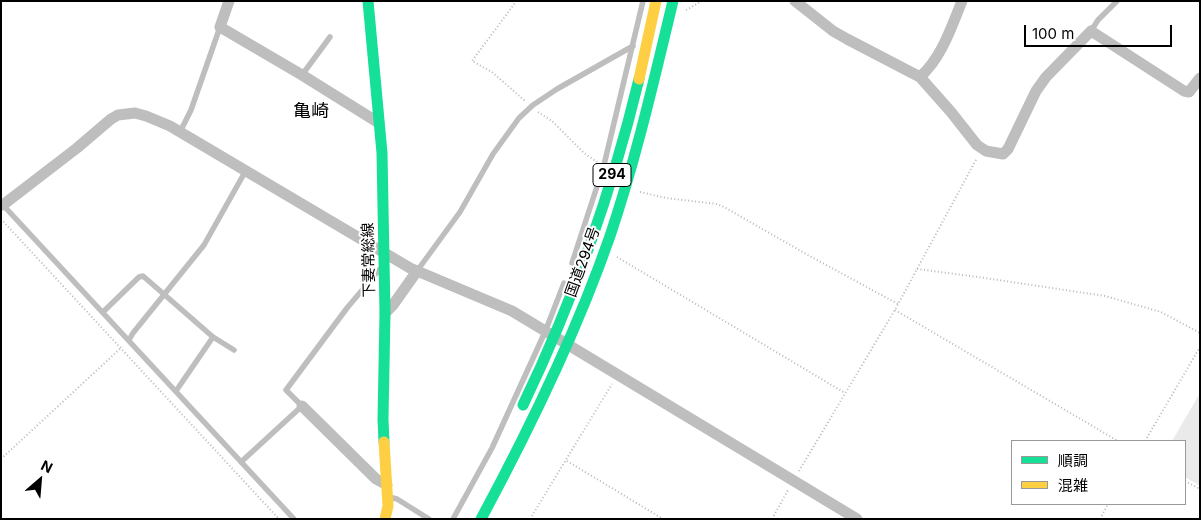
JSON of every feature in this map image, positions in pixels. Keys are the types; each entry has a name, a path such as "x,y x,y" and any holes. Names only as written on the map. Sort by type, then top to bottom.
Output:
{"main road":[{"name":"下妻常総線","path":"368,1 382,153 384,253 383,419 387,491 385,519"},
{"name":"国道294号","path":"464,519 512,428 549,335 593,234 614,169 640,74 656,1"},
{"name":"国道294号","path":"481,519 568,346 610,236 630,174 648,107 673,1"}],"street":[{"path":"229,1 220,27 379,123"},
{"path":"794,1 840,35 920,77 977,145 982,149 997,153 1005,153 1036,91 1046,77 1090,30 1184,91 1189,92 1200,78"},
{"path":"920,77 938,58 962,1"},
{"path":"3,205 77,148 111,119 118,115 135,113 146,116 180,132 410,268 512,311 857,519"},
{"path":"384,313 393,304 417,271"},
{"path":"302,406 387,491"}],"lane":[{"path":"569,271 604,164 644,1"},
{"path":"1090,30 1117,1"},
{"path":"180,132 191,110 220,27"},
{"path":"302,75 330,37"},
{"path":"417,271 460,212 493,154 519,118 557,89 633,46"},
{"path":"129,340 133,332 204,245 245,172"},
{"path":"3,205 294,519"},
{"path":"241,462 302,406 286,390 346,308 378,270 384,267"},
{"path":"103,312 143,276 213,337 234,350"},
{"path":"453,519 492,448 549,335 565,280"},
{"path":"176,391 213,337"},
{"path":"387,491 429,519"}],"path":[{"path":"513,1 515,3 472,61 492,72 531,107 552,121 584,154 604,164"},
{"path":"681,11 691,8 702,1"},
{"path":"772,519 895,310 982,149"},
{"path":"636,191 666,198 717,204 724,207 898,304"},
{"path":"1,219 279,519"},
{"path":"613,255 845,393"},
{"path":"917,269 978,276 1105,296 1161,312 1200,333"},
{"path":"895,310 1116,440"},
{"path":"1,459 129,340"},
{"path":"1147,440 1200,347"},
{"path":"530,519 618,376"},
{"path":"566,460 663,519"},
{"path":"1186,482 1200,490"},
{"path":"1100,519 1107,505"}],"shaded area":[{"path":"1200,393 1200,486 1186,478 1186,440 1173,440"}],"traffic: fast":[{"path":"368,1 382,153 385,313 384,442"},
{"path":"481,519 551,380 597,273 628,178 673,1"},
{"path":"523,405 575,286 590,245 617,163 639,79"}],"traffic: slow":[{"path":"639,79 656,1"},
{"path":"384,442 388,506 385,519"}],"district":[{"name":"亀崎","path":"311,112"}]}
